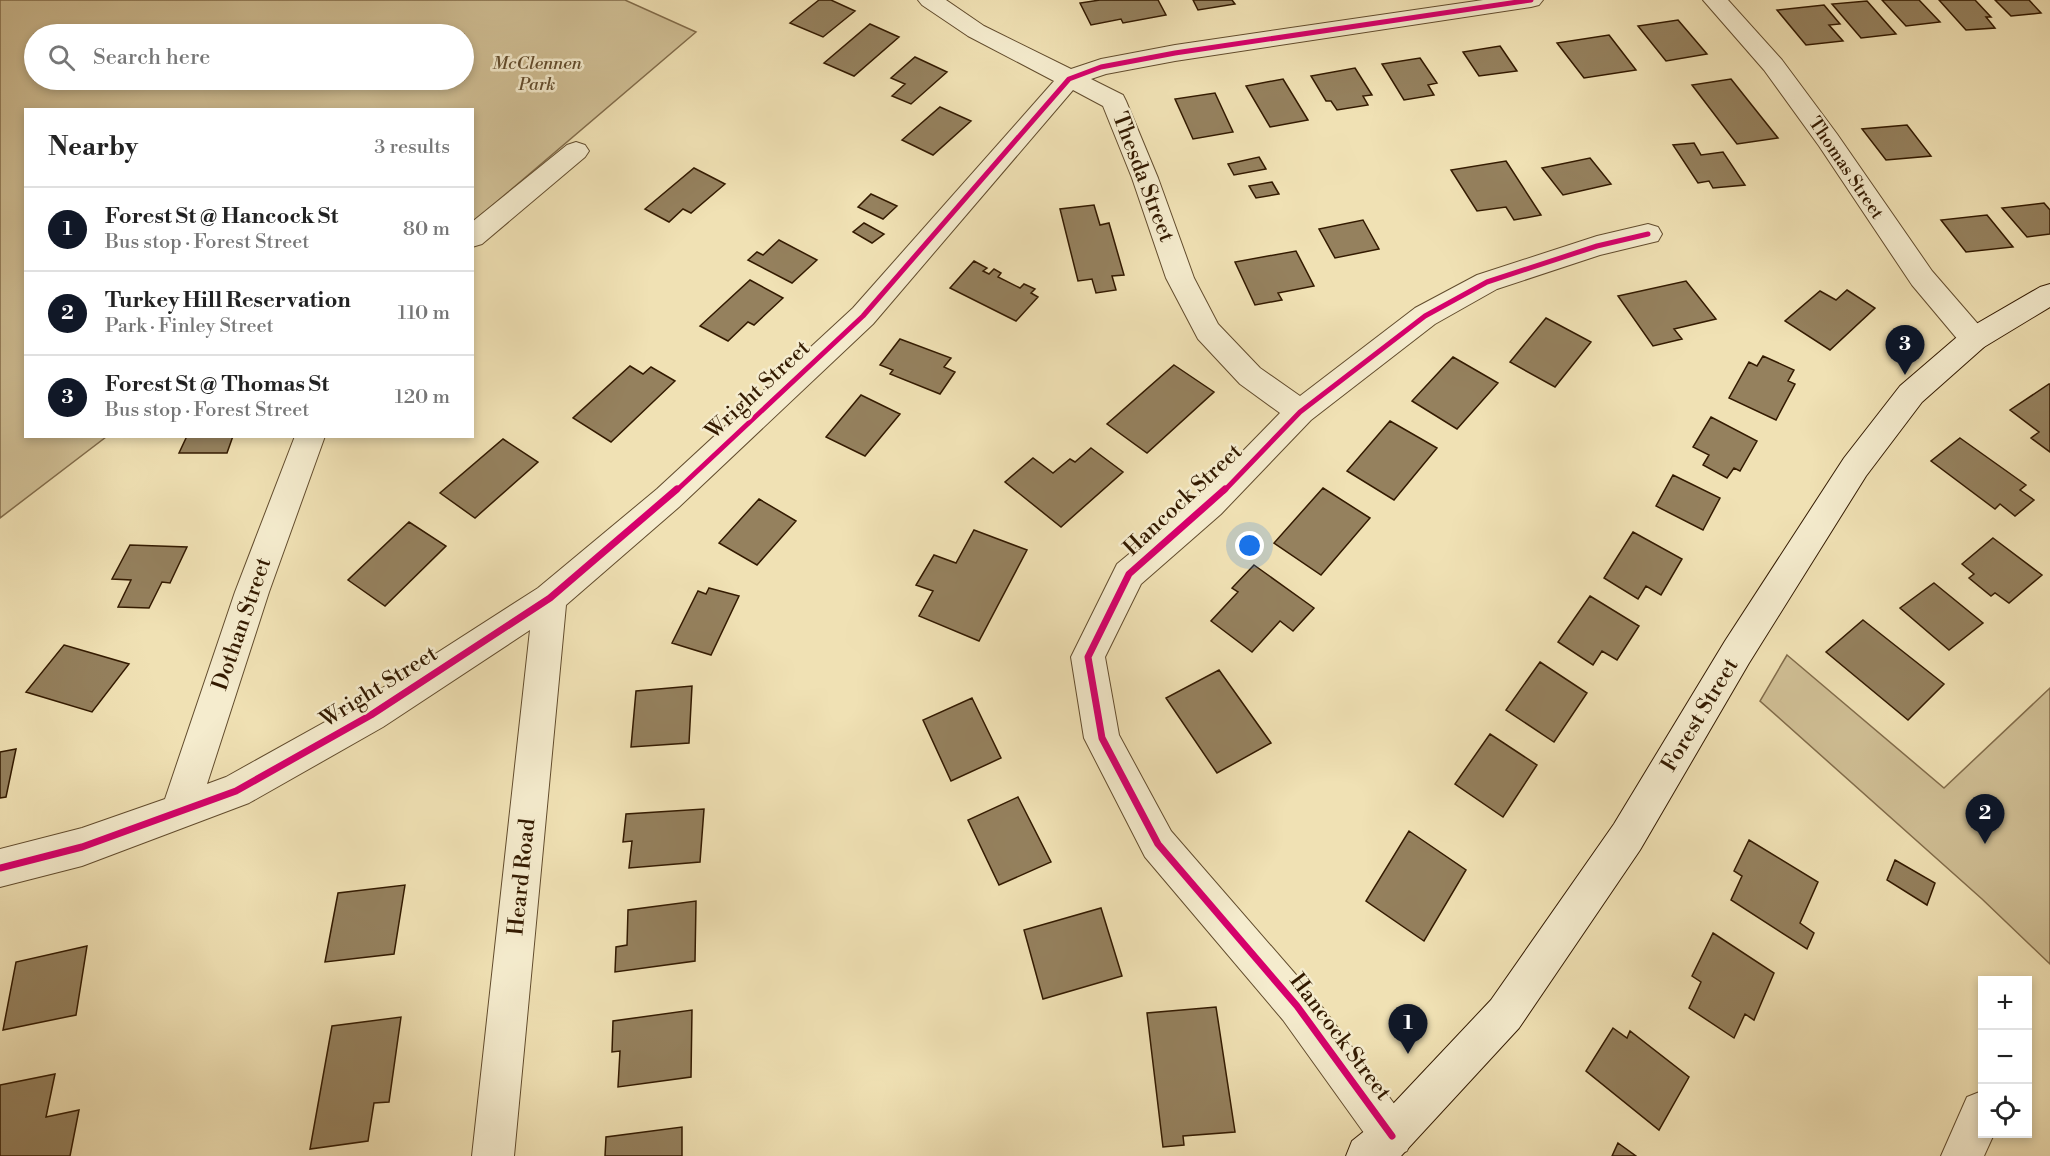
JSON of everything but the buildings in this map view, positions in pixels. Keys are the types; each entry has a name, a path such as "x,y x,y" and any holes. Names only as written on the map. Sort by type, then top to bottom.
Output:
{"street":[{"name":"Thesda Street","path":"930,0 976,31 1114,101 1145,178 1180,278 1208,331 1250,376 1300,412"},
{"name":"Wright Street","path":"0,868 82,847 236,791 288,764 371,715 550,598 668,498 863,316 1069,79 1101,67 1175,53 1531,0"},
{"name":"Thomas Street","path":"1715,0 1773,65 1828,140 1922,278 1974,339"},
{"path":"474,235 576,152"},
{"name":"Hancock Street","path":"1380,1146 1297,1006 1158,844 1102,738 1088,657 1129,574 1210,504 1300,412 1425,316 1487,282 1597,246 1648,234"},
{"name":"Forest Street","path":"1380,1146 1512,1004 1627,837 1737,652 1855,467 1911,394 1974,339 2050,294"},
{"name":"Dothan Street","path":"179,813 252,592 308,438"},
{"name":"Heard Road","path":"493,1156 550,598"},
{"path":"1962,1156 1978,1122"}],"green space":[{"name":"McClennen Park","path":"0,0 625,0 696,32 474,221 474,108 24,108 24,438 105,438 0,518"},
{"path":"1787,655 1944,788 2050,688 2050,964 1982,899 1760,701"}],"cycle path":[{"path":"0,868 82,847 236,791 371,715 550,598 668,498 863,316 1069,79 1101,67 1175,53 1531,0"},
{"path":"1392,1136 1297,1006 1158,844 1102,738 1088,657 1129,574 1210,505 1300,412 1425,316 1487,282 1597,246 1648,234"}],"place":[{"name":"Forest St @ Thomas St","path":"1905,375"},
{"name":"Turkey Hill Reservation","path":"1985,844"},
{"name":"Forest St @ Hancock St","path":"1408,1054"}]}
